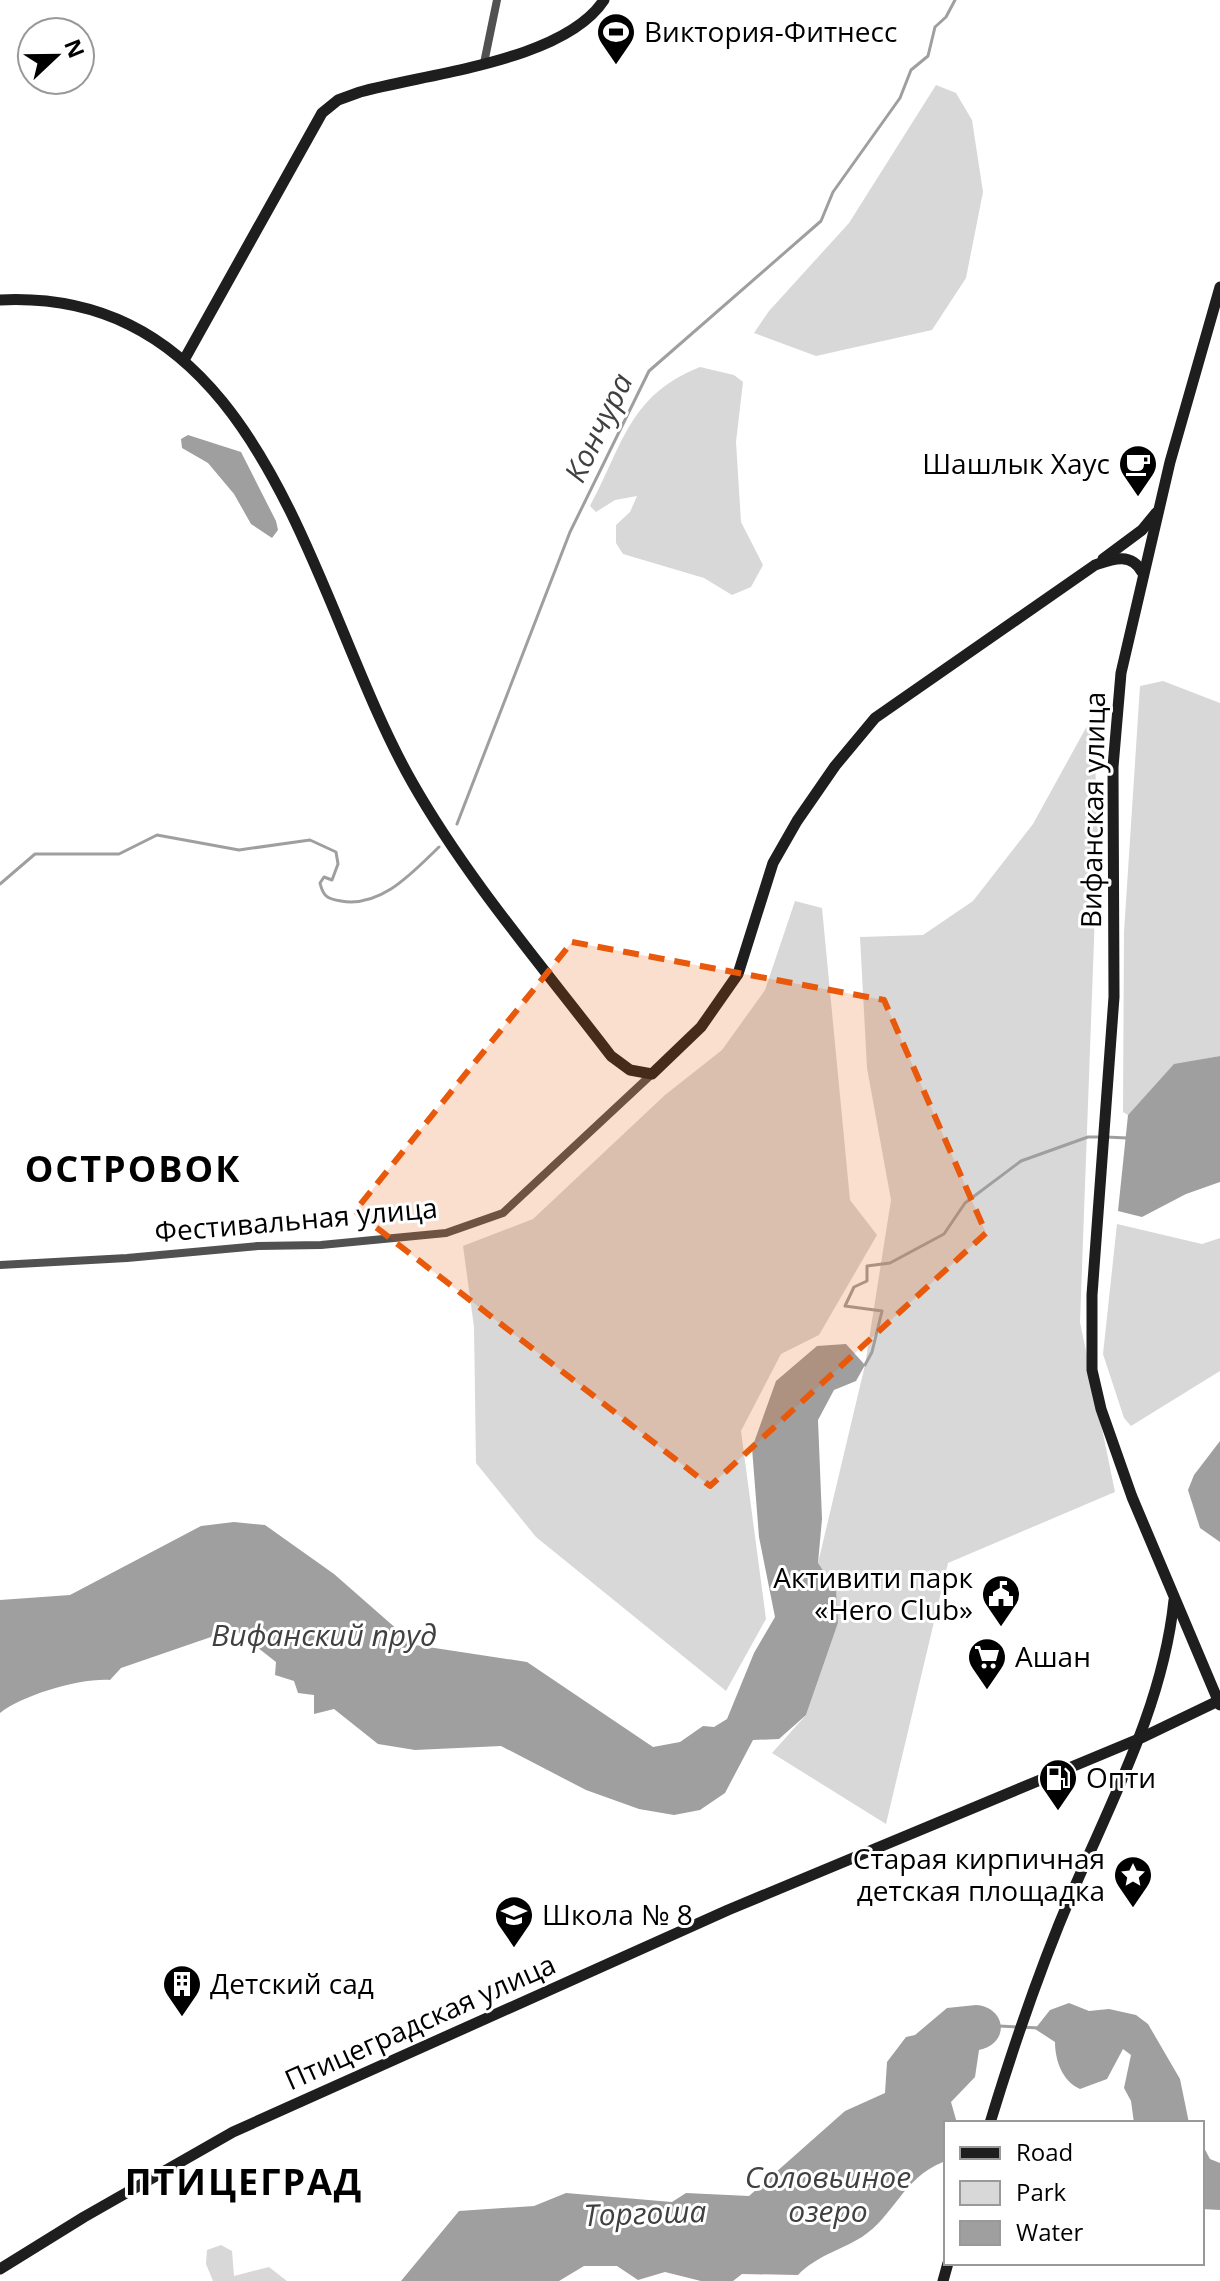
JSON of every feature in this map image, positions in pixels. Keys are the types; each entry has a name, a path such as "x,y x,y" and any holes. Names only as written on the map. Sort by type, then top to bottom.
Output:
{"main road":[{"path":"184,360 322,113 338,100 360,92 515,55 574,32 604,0"},
{"name":"Вифанская улица","path":"1219,1703 1111,1443 1092,1370 1092,1295 1114,997 1113,767 1123,662 1176,438 1220,287"},
{"path":"0,300 63,301 121,319 184,360 216,394 263,458 301,531 380,722 432,815 611,1056 630,1070 652,1074"},
{"path":"1095,565 1142,530 1160,509"},
{"name":"Фестивальная улица","path":"652,1074 701,1027 738,974 773,863 827,777 875,718 1095,565 1127,558 1138,564 1142,572"},
{"path":"991,2121 1029,1999 1141,1738 1171,1632 1174,1599"},
{"name":"Птицеградская улица","path":"0,2269 233,2132 728,1910 1219,1703"}],"street":[{"path":"484,63 497,0"},
{"name":"Фестивальная улица","path":"0,1265 258,1246 321,1245 446,1233 503,1213 652,1074"}],"highlighted area":[{"path":"572,942 884,1000 986,1233 710,1486 355,1211"}],"green space":[{"path":"936,85 956,93 972,120 983,192 966,278 932,330 816,356 754,333 769,311 849,223"},
{"path":"700,367 734,375 743,382 736,442 741,522 763,565 751,587 732,595 704,578 623,554 616,543 616,525 630,512 637,496 615,500 596,512 590,506 631,424 643,407 676,379"},
{"path":"1163,681 1220,703 1220,1056 1174,1065 1128,1115 1123,1112 1124,932 1140,686"},
{"path":"1093,715 1098,831 1080,1322 1115,1492 948,1563 886,1824 772,1753 806,1715 838,1623 818,1563 865,1365 891,1200 867,1068 860,937 923,935 973,901 1033,824"},
{"path":"795,901 822,908 850,1200 877,1235 819,1335 781,1354 741,1431 766,1619 726,1691 536,1537 476,1463 474,1327 463,1246 533,1219 665,1095 722,1050 765,990"},
{"path":"1117,1224 1202,1244 1220,1238 1220,1371 1131,1426 1124,1418 1103,1354"},
{"path":"221,2245 232,2251 234,2276 269,2267 287,2281 213,2281 206,2264 207,2250"}],"water":[{"path":"188,435 241,452 276,521 278,530 272,538 251,524 234,494 208,463 182,448 181,439"},
{"path":"1220,1056 1220,1182 1186,1194 1142,1217 1118,1211 1128,1115 1174,1064"},
{"name":"Вифанский пруд","path":"846,1344 865,1365 856,1381 834,1390 818,1420 822,1519 818,1563 836,1590 838,1623 806,1715 779,1739 753,1740 725,1793 700,1810 674,1815 639,1809 586,1790 501,1746 415,1750 378,1744 334,1709 314,1714 314,1695 298,1693 294,1681 275,1675 276,1662 229,1625 221,1626 211,1637 121,1668 110,1680 52,1689 0,1713 0,1600 70,1595 201,1526 234,1522 265,1525 334,1574 415,1645 527,1662 653,1747 680,1742 703,1726 714,1727 727,1719 754,1653 775,1617 759,1537 752,1448 776,1381 817,1346"},
{"path":"1220,1441 1220,1542 1200,1528 1188,1490 1194,1475"},
{"path":"1069,2003 1089,2011 1109,2009 1136,2015 1148,2024 1180,2079 1189,2121 1134,2121 1131,2101 1124,2088 1131,2055 1123,2049 1107,2079 1080,2089 1068,2081 1058,2063 1055,2042 1035,2029 1050,2010"},
{"name":"Соловьиное озеро","path":"986,2007 999,2018 1001,2026 996,2040 979,2050 975,2077 951,2102 956,2121 944,2121 943,2162 929,2169 908,2187 883,2219 862,2237 821,2258 798,2275 742,2274 733,2281 701,2281 665,2272 638,2280 617,2266 584,2266 559,2281 401,2281 459,2211 534,2206 566,2193 672,2202 686,2193 749,2196 845,2111 885,2093 887,2062 906,2037 915,2035 947,2008"},
{"path":"1204,2148 1210,2159 1220,2163 1220,2210 1204,2209"}],"waterway":[{"name":"Кончура","path":"457,824 570,532 649,371 821,221 833,192 900,98 911,70 928,56 935,27 946,17 955,0"},
{"name":"Кончура","path":"0,884 35,854 119,854 157,835 239,850 310,840 336,852 338,864 332,880 324,877 320,883 324,894 336,900 356,902 382,894 395,886 439,847"},
{"path":"865,1365 872,1352 882,1311 845,1306 854,1287 867,1281 867,1266 890,1263 944,1234 965,1203 1021,1161 1088,1137 1099,1137"},
{"path":"1106,1137 1127,1138"},
{"name":"Торгоша","path":"999,2026 1039,2028"}],"place":[{"name":"Виктория-Фитнесс","path":"616,66"},
{"name":"Шашлык Хаус","path":"1138,498"},
{"name":"Активити парк «Hero Club»","path":"1001,1628"},
{"name":"Ашан","path":"987,1691"},
{"name":"Опти","path":"1058,1812"},
{"name":"Старая кирпичная детская площадка","path":"1133,1909"},
{"name":"Школа № 8","path":"514,1949"},
{"name":"Детский сад","path":"182,2018"}],"district":[{"name":"ОСТРОВОК","path":"133,1169"},
{"name":"ПТИЦЕГРАД","path":"244,2182"}]}
